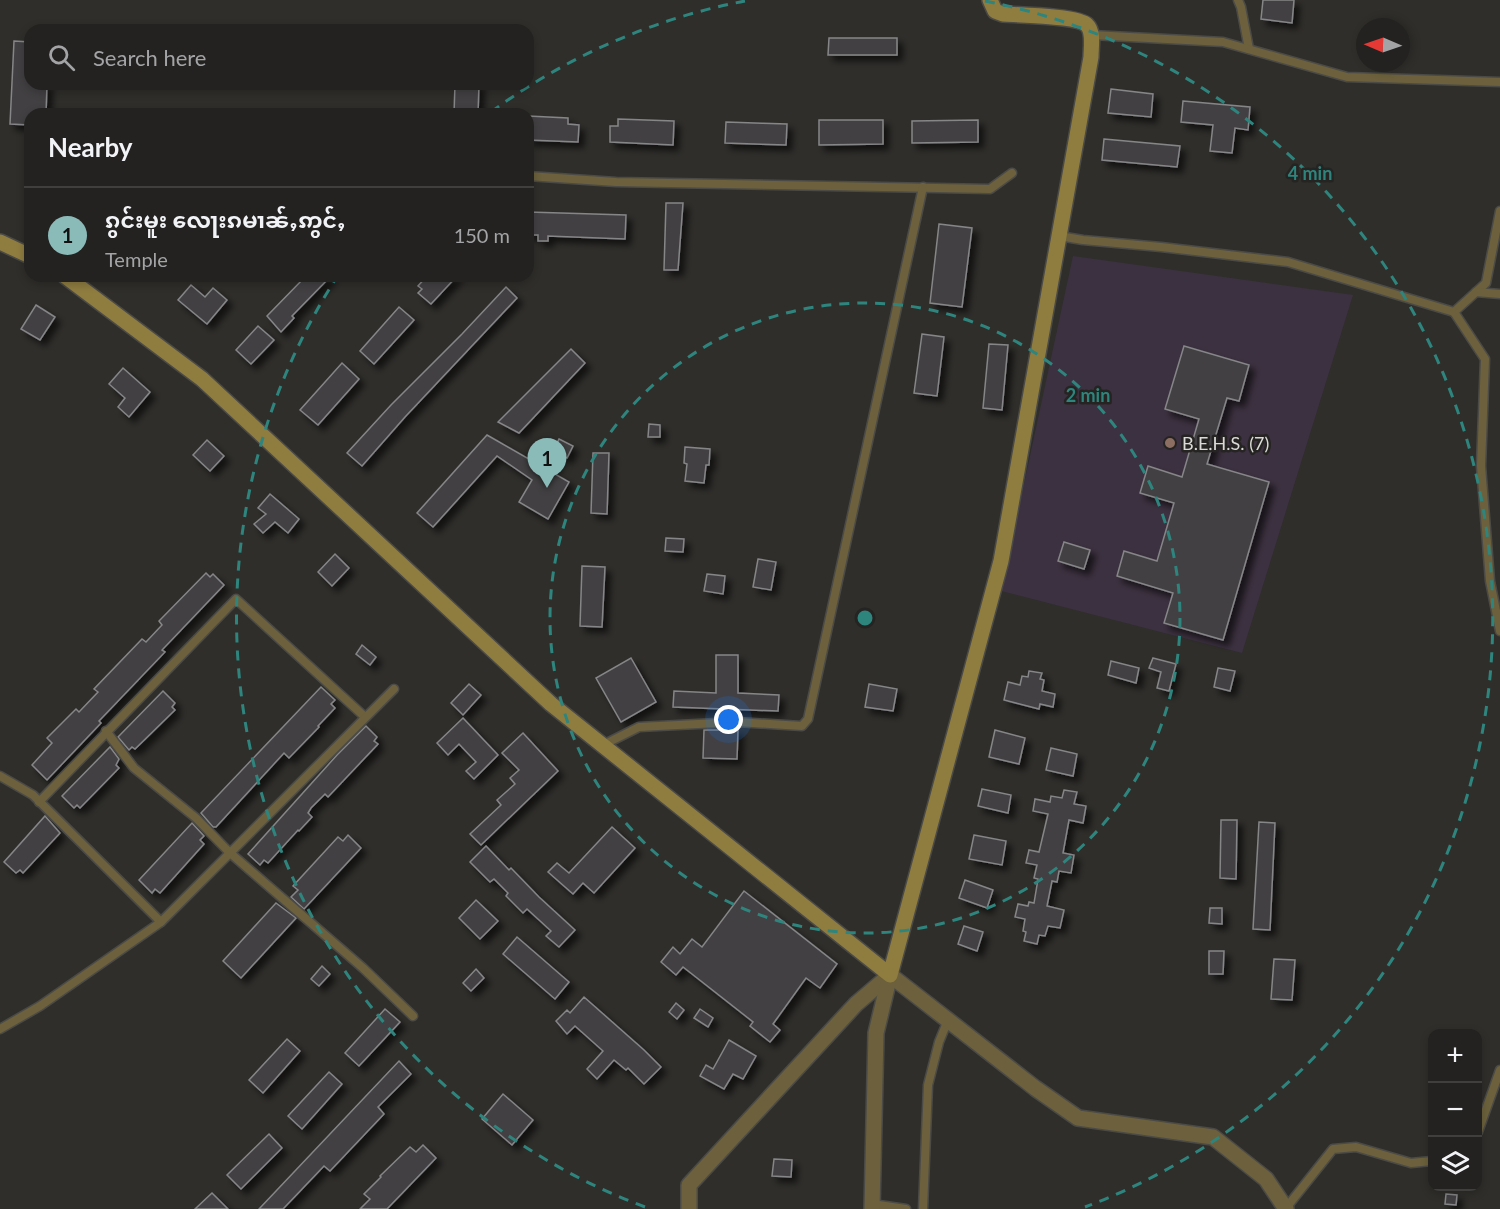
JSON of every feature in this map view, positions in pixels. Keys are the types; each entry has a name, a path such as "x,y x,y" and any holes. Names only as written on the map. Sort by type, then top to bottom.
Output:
{"street":[{"path":"872,1206 876,1033 1001,561 1091,57 1092,35 1089,27 1078,20 1003,14 995,11 990,0"},
{"path":"0,242 24,253"},
{"path":"73,282 202,379 551,704 1035,1088 1078,1118 1213,1137 1266,1179 1286,1209"},
{"path":"689,1209 689,1185 856,1004 890,975"}],"lane":[{"path":"1238,0 1249,49"},
{"path":"1092,35 1223,42 1347,77 1500,82"},
{"path":"534,176 616,182 990,189 1012,172"},
{"path":"603,745 639,727 737,722 802,726 808,719 923,187"},
{"path":"1454,312 1486,283 1500,211"},
{"path":"1059,236 1288,262 1454,312 1485,359 1480,466 1490,581 1500,631"},
{"path":"1476,292 1500,294"},
{"path":"39,802 236,599 365,717"},
{"path":"0,1029 40,1006 161,922 394,689"},
{"path":"106,731 134,768 196,818 229,852 363,968 413,1016"},
{"path":"0,776 33,795 161,922"},
{"path":"923,1209 928,1085 939,1042 948,1020"},
{"path":"1482,1121 1500,1070"},
{"path":"1286,1209 1333,1149 1356,1147 1411,1163 1428,1161"},
{"path":"872,1206 906,1209"}],"shaded area":[{"name":"B.E.H.S. (7)","path":"1073,256 1353,295 1242,653 1001,591"}],"building":[{"path":"1263,0 1294,0 1292,23 1261,19"},
{"path":"829,38 897,38 897,55 828,55"},
{"path":"14,41 24,42 24,90 47,90 46,108 24,108 24,125 10,124"},
{"path":"1111,89 1153,94 1151,117 1108,113"},
{"path":"455,90 479,90 478,108 454,108"},
{"path":"1183,101 1250,107 1248,130 1235,128 1232,153 1210,151 1213,125 1181,122"},
{"path":"534,116 568,118 568,124 579,125 578,142 534,140"},
{"path":"618,119 674,121 673,145 610,142 610,126 618,126"},
{"path":"819,120 883,120 883,144 819,145"},
{"path":"978,120 978,142 912,143 912,121"},
{"path":"726,122 787,124 786,145 725,143"},
{"path":"1104,139 1180,146 1177,167 1102,160"},
{"path":"666,203 683,203 678,270 664,270"},
{"path":"534,212 626,215 625,239 548,236 548,241 538,241 538,235 534,235"},
{"path":"939,224 972,228 962,307 930,303"},
{"path":"300,282 325,282 292,316 294,318 281,332 267,316"},
{"path":"422,282 451,282 431,304 418,293 422,289 418,286"},
{"path":"191,285 205,297 213,288 227,300 207,324 178,300"},
{"path":"506,287 517,298 362,466 347,453 391,405"},
{"path":"36,305 55,317 40,340 21,329"},
{"path":"399,307 414,320 374,364 360,351"},
{"path":"258,326 274,340 251,364 236,350"},
{"path":"922,334 944,337 937,396 914,393"},
{"path":"989,344 1008,345 1002,410 983,408"},
{"path":"1184,346 1249,365 1239,401 1227,398 1207,464 1269,482 1223,640 1164,623 1173,593 1117,576 1124,551 1157,561 1174,503 1140,493 1148,466 1182,477 1199,419 1165,409"},
{"path":"571,349 585,363 519,433 498,422"},
{"path":"342,363 359,379 318,425 300,410"},
{"path":"123,368 150,392 129,417 118,407 125,398 109,384"},
{"path":"649,424 660,425 660,437 648,437"},
{"path":"487,435 569,482 548,519 519,502 532,480 497,456 433,527 417,513"},
{"path":"559,439 573,446 567,458 553,451"},
{"path":"207,440 224,456 210,471 193,455"},
{"path":"685,447 710,449 704,483 685,481 687,464 684,463"},
{"path":"593,453 609,453 607,514 591,513"},
{"path":"270,494 299,519 288,533 275,522 263,533 254,524 266,514 258,508"},
{"path":"666,538 684,539 683,552 665,551"},
{"path":"1064,542 1090,550 1084,569 1058,561"},
{"path":"335,554 349,568 332,586 318,572"},
{"path":"758,559 776,562 771,590 753,587"},
{"path":"582,566 605,567 602,627 580,626"},
{"path":"206,573 210,577 213,574 224,585 162,650 165,652 47,780 32,765 52,743 47,738 76,709 79,712 98,692 94,689 142,639 146,642 162,625 159,621"},
{"path":"707,574 725,576 723,594 704,591"},
{"path":"362,645 376,657 370,665 356,654"},
{"path":"716,655 738,655 738,693 779,695 778,711 673,707 674,691 716,693"},
{"path":"631,658 656,702 621,722 596,678"},
{"path":"1153,658 1176,664 1169,691 1157,688 1161,672 1149,668"},
{"path":"1111,661 1139,668 1136,683 1108,675"},
{"path":"1218,668 1235,671 1230,691 1214,687"},
{"path":"1029,671 1042,673 1040,679 1044,680 1042,691 1055,694 1053,707 1040,704 1039,709 1004,700 1008,682 1020,685 1022,676 1028,677"},
{"path":"469,684 481,695 463,715 451,703"},
{"path":"869,684 897,689 893,711 865,707"},
{"path":"321,687 335,700 331,704 335,708 289,758 284,753 216,827 213,827 201,813"},
{"path":"163,691 175,703 172,707 175,710 135,749 132,747 129,750 118,737"},
{"path":"463,718 498,755 474,779 466,771 476,762 459,744 448,755 437,743"},
{"path":"366,726 377,737 374,741 378,744 328,797 325,794 311,808 308,813 312,817 268,863 264,860 260,865 248,854"},
{"path":"704,730 738,730 737,759 703,758"},
{"path":"995,730 1025,738 1019,764 989,757"},
{"path":"523,733 558,771 481,845 470,834 501,805 497,800 515,784 510,778 519,770 502,753"},
{"path":"110,747 119,759 116,765 119,768 80,808 77,805 74,808 62,796"},
{"path":"1051,748 1077,754 1073,776 1046,770"},
{"path":"982,789 1011,795 1008,813 978,806"},
{"path":"1064,790 1077,792 1074,804 1086,806 1083,823 1069,820 1063,853 1074,855 1071,873 1059,871 1057,882 1052,881 1047,906 1064,910 1060,928 1048,926 1045,936 1039,935 1037,944 1024,941 1025,919 1015,917 1018,904 1028,906 1029,902 1034,903 1038,879 1034,878 1037,865 1026,863 1029,850 1039,852 1048,814 1033,811 1035,799 1050,802 1051,796 1062,798"},
{"path":"45,816 60,833 23,873 20,870 16,873 4,862"},
{"path":"1221,820 1237,820 1236,879 1220,878"},
{"path":"1259,822 1275,823 1270,930 1253,929"},
{"path":"192,823 204,836 200,840 204,844 160,893 155,889 152,893 139,880"},
{"path":"612,827 635,848 594,893 583,883 573,894 548,872 557,863 569,873"},
{"path":"348,835 361,848 304,909 291,897 298,890 293,886 338,837 343,841"},
{"path":"974,835 1006,841 1002,865 969,859"},
{"path":"486,846 575,930 559,947 546,936 551,931 527,909 523,913 506,896 508,893 494,879 490,882 470,862"},
{"path":"965,880 993,890 987,908 959,898"},
{"path":"744,891 837,964 820,988 806,978 773,1024 780,1030 770,1042 750,1026 753,1022 683,967 676,975 661,962 673,947 680,954 692,939 702,947"},
{"path":"476,900 498,921 480,939 459,918"},
{"path":"276,903 296,918 241,978 223,961"},
{"path":"1210,908 1222,908 1222,924 1209,923"},
{"path":"964,926 983,932 977,951 958,944"},
{"path":"517,937 569,982 555,999 503,954"},
{"path":"1209,951 1224,951 1223,974 1209,974"},
{"path":"1274,959 1295,960 1292,1000 1271,999"},
{"path":"322,966 330,974 319,986 311,979"},
{"path":"476,969 484,978 471,991 463,983"},
{"path":"584,997 661,1067 644,1084 628,1068 626,1070 614,1060 597,1079 587,1069 603,1051 575,1026 567,1034 556,1021 567,1010 570,1013"},
{"path":"676,1003 684,1010 677,1019 669,1012"},
{"path":"385,1009 400,1022 359,1066 345,1053"},
{"path":"700,1009 713,1018 708,1027 694,1018"},
{"path":"287,1039 300,1051 263,1093 249,1080"},
{"path":"729,1040 756,1056 743,1079 733,1074 724,1089 700,1076 706,1065 713,1069"},
{"path":"399,1061 411,1074 378,1107 384,1114 330,1171 324,1166 283,1209 259,1209"},
{"path":"329,1072 342,1084 302,1129 288,1116"},
{"path":"503,1094 533,1120 512,1145 482,1119"},
{"path":"269,1134 282,1148 241,1189 227,1175"},
{"path":"423,1145 436,1158 387,1209 360,1209 370,1199 364,1194 380,1176 410,1147 416,1152"},
{"path":"774,1159 792,1160 791,1177 772,1176"},
{"path":"212,1193 228,1209 195,1209"},
{"path":"1446,1194 1457,1195 1456,1205 1445,1204"}],"place":[{"name":"B.E.H.S. (7)","path":"1170,443"},
{"name":"ၵွင်းမူး လေႃးၵမၢၼ်ႇဢွင်ႇ","path":"547,488"}]}
